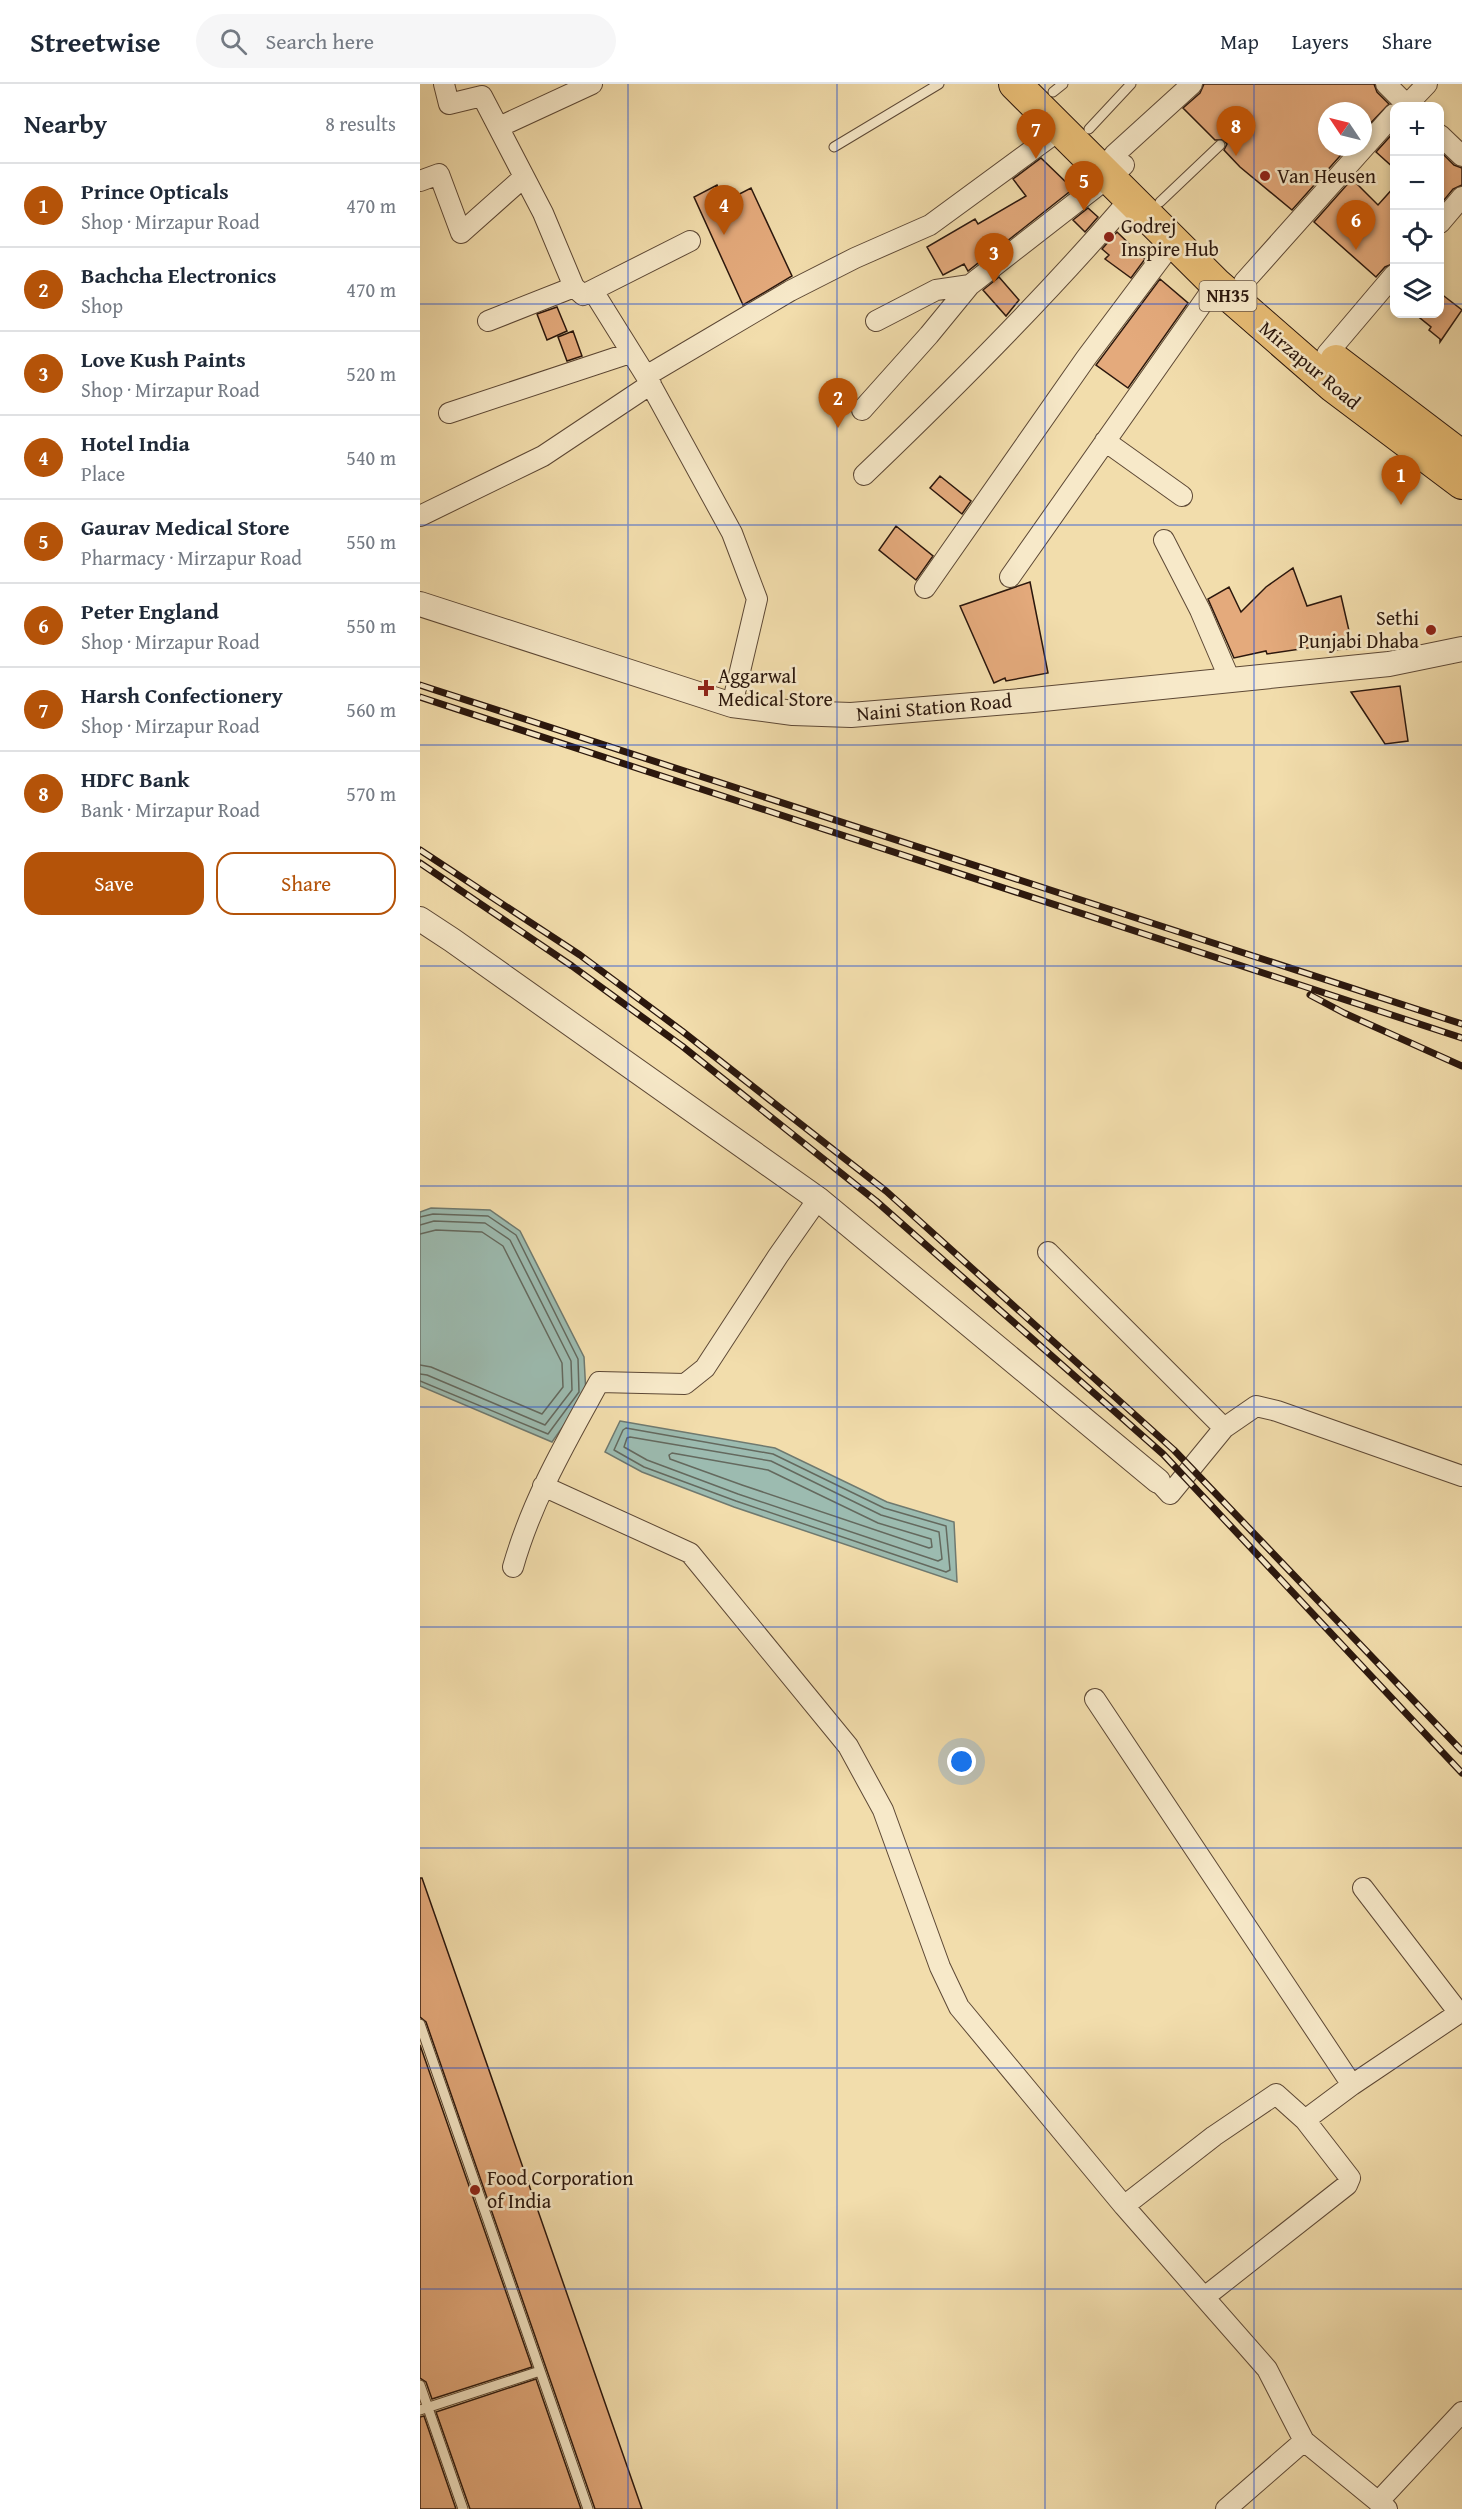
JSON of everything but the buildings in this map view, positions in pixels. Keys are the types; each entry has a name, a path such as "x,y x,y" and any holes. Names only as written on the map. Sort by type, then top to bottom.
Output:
{"highway":[{"name":"Mirzapur Road","path":"1015,84 1075,129 1333,386 1462,483"},
{"name":"Mirzapur Road","path":"1053,87 1075,129"},
{"name":"Mirzapur Road","path":"1127,180 1173,242 1462,456"}],"street":[{"path":"444,84 449,104 482,96 583,289 648,380 732,533 757,599 732,705"},
{"path":"499,127 592,84"},
{"path":"864,475 1004,337 1084,252 1127,180 1192,84"},
{"path":"1386,84 1399,102"},
{"path":"1409,102 1427,84"},
{"path":"1010,577 1105,441 1230,283 1390,121"},
{"path":"420,516 543,456 648,380 790,291 855,258 930,225 1075,129"},
{"path":"1444,139 1462,156"},
{"path":"420,181 439,174 461,233 524,177"},
{"path":"862,410 970,285 1127,180"},
{"path":"1444,218 1462,196"},
{"path":"488,321 583,289 690,241"},
{"path":"925,588 1086,358 1173,242"},
{"path":"1327,354 1390,281"},
{"path":"876,321 936,290 970,285"},
{"path":"449,413 630,352"},
{"path":"1105,441 1182,496"},
{"path":"1164,540 1200,610 1230,680"},
{"name":"Naini Station Road","path":"420,604 732,705 793,713 851,715 1033,700 1389,664 1462,649"},
{"path":"420,919 818,1199 1158,1481 1170,1494 1224,1428 1256,1406 1277,1411 1462,1476"},
{"path":"513,1567 521,1539 543,1486 599,1382 685,1384 705,1368 777,1256 818,1199"},
{"path":"1048,1252 1224,1428"},
{"path":"543,1486 690,1553 848,1746 883,1810 940,1967 959,2007 1124,2205 1206,2296 1267,2369 1304,2441 1382,2505 1462,2412"},
{"path":"1095,1699 1352,2085"},
{"path":"1305,2120 1352,2085 1461,2012 1363,1888"},
{"path":"1124,2205 1214,2136 1276,2094 1305,2120 1350,2178 1347,2185 1206,2296"},
{"path":"1226,2509 1304,2441"}],"lane":[{"path":"834,147 939,84"},
{"path":"1075,129 1131,84"},
{"path":"1127,180 1220,145"},
{"path":"420,2024 588,2509"},
{"path":"424,2409 540,2371"},
{"path":"420,2385 424,2409 463,2509"}],"water":[{"path":"431,1208 490,1210 520,1231 584,1357 586,1394 552,1442 420,1386 420,1212"},
{"path":"620,1421 775,1448 887,1502 954,1522 957,1582 734,1507 642,1472 605,1452"}],"railway":[{"path":"420,685 1462,1024"},
{"path":"420,697 1462,1038"},
{"path":"420,850 580,955 682,1031 886,1191 1174,1450 1462,1751"},
{"path":"420,863 572,966 682,1046 876,1201 1163,1454 1462,1773"},
{"path":"1310,995 1344,1013 1462,1066"}],"place":[{"name":"HDFC Bank","path":"1236,156"},
{"name":"Harsh Confectionery","path":"1036,159"},
{"name":"Van Heusen","path":"1265,176"},
{"name":"Gaurav Medical Store","path":"1084,211"},
{"name":"Hotel India","path":"724,235"},
{"name":"Godrej Inspire Hub","path":"1109,237"},
{"name":"Peter England","path":"1356,250"},
{"name":"Love Kush Paints","path":"994,283"},
{"name":"Bachcha Electronics","path":"838,428"},
{"name":"Prince Opticals","path":"1401,505"},
{"name":"Sethi Punjabi Dhaba","path":"1431,630"},
{"name":"Aggarwal Medical Store","path":"706,688"},
{"name":"Food Corporation of India","path":"475,2190"}]}
